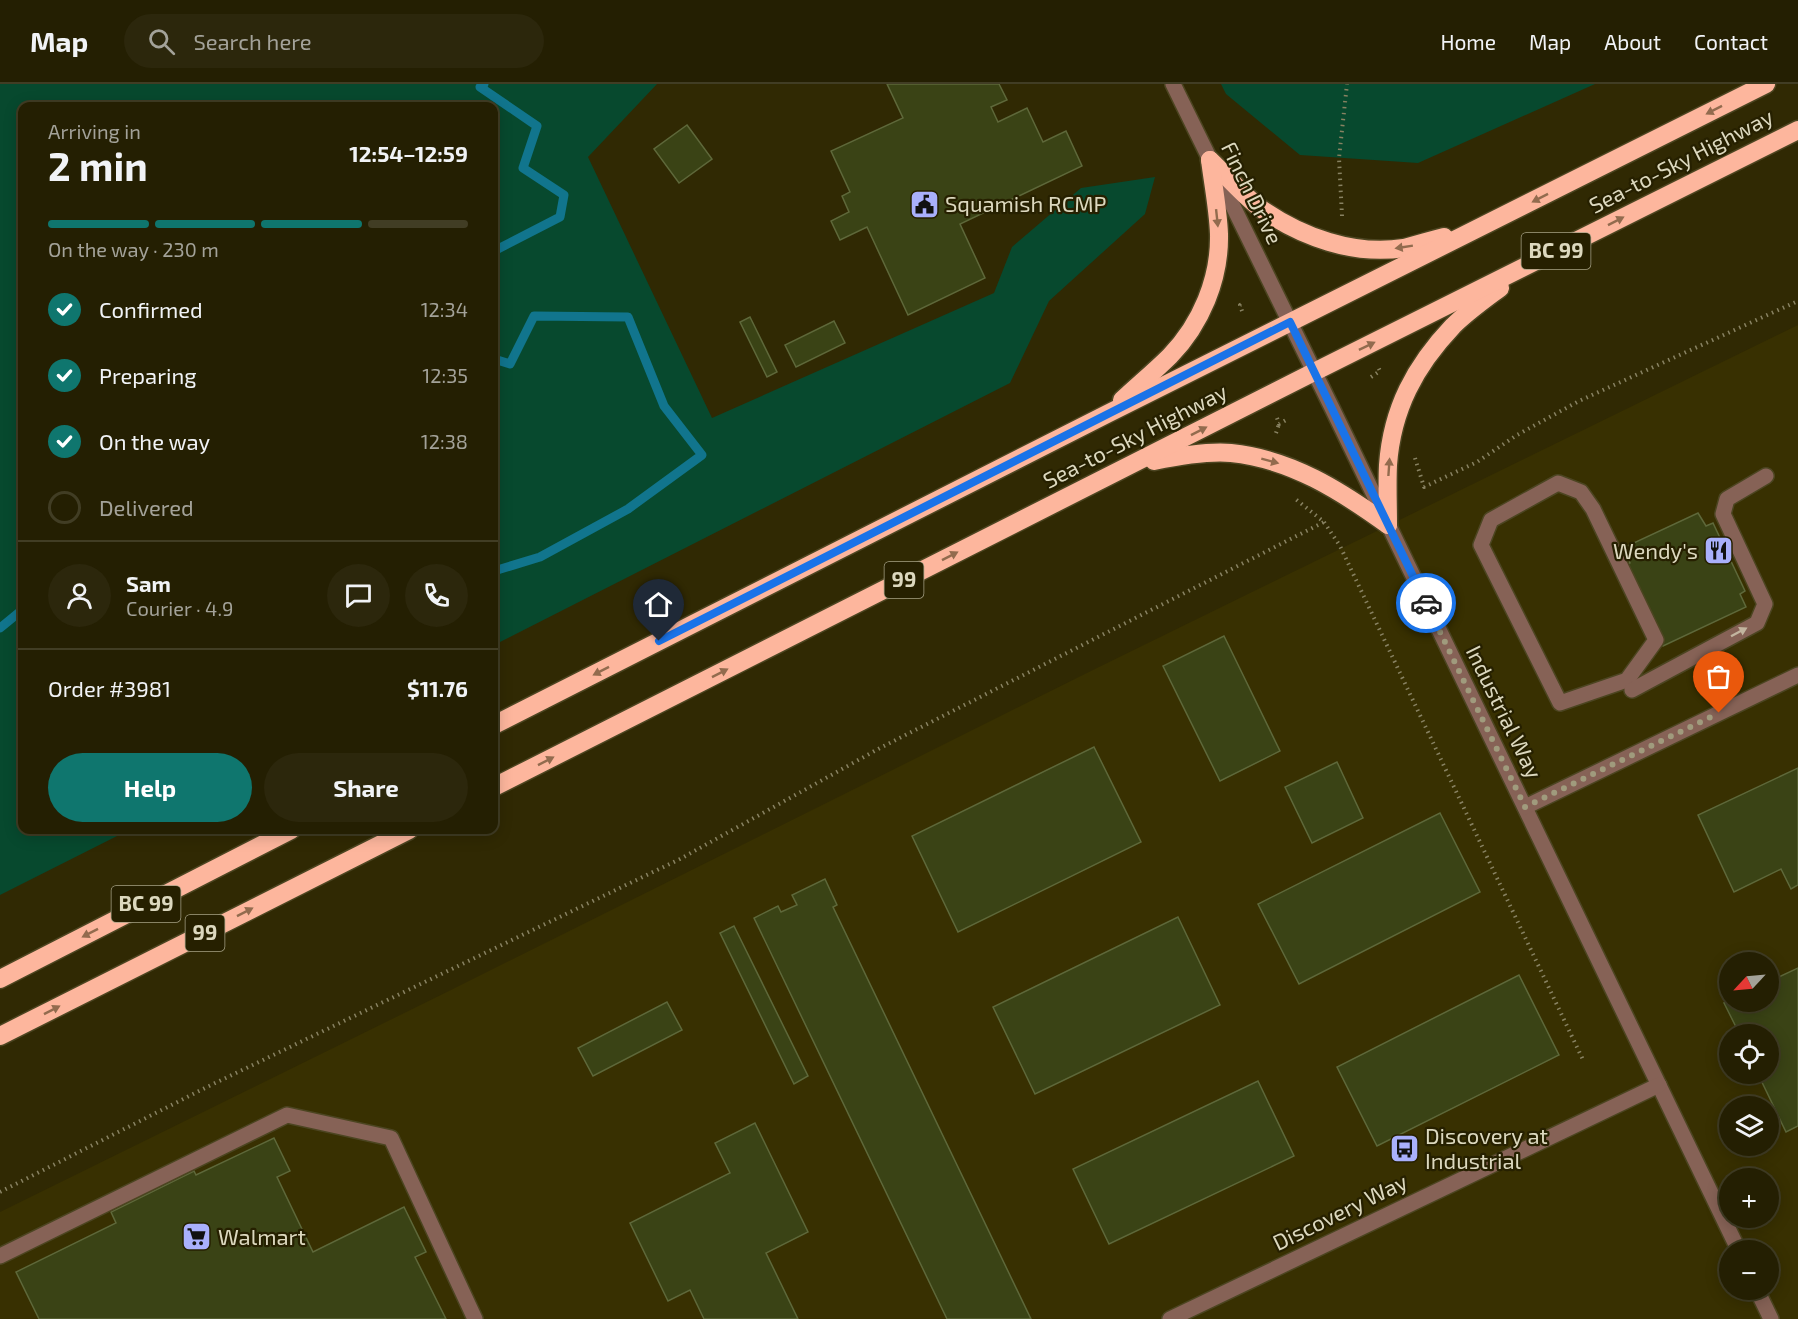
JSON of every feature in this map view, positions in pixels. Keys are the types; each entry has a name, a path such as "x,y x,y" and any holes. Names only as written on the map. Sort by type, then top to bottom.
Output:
{"highway":[{"name":"Sea-to-Sky Highway","path":"498,724 1107,414 1766,84"},
{"name":"Sea-to-Sky Highway","path":"498,785 1798,130"},
{"path":"1210,160 1259,207 1298,231 1334,243 1367,249 1403,248 1481,227"},
{"path":"1107,414 1172,355 1197,321 1209,294 1216,270 1219,234 1210,160"},
{"path":"1388,525 1388,464 1395,424 1408,385 1426,358 1454,325 1526,266"},
{"path":"1129,466 1180,455 1230,453 1268,460 1302,472 1346,495 1388,525"},
{"name":"BC 99","path":"0,979 283,834"},
{"name":"99","path":"0,1036 401,834"}],"street":[{"name":"Finch Drive","path":"1173,84 1290,322"},
{"name":"Industrial Way","path":"1290,322 1733,1240"},
{"path":"1632,690 1757,623 1765,604 1723,514 1727,499 1766,476"},
{"path":"1558,483 1581,492 1593,509 1656,640 1627,680 1560,703 1481,545 1491,520 1558,483"},
{"path":"1525,807 1798,675"},
{"name":"Discovery Way","path":"1170,1319 1659,1085"},
{"path":"0,1256 287,1115 391,1138 475,1319"},
{"path":"1762,1300 1771,1319"}],"path":[{"path":"1342,216 1339,158 1347,84"},
{"path":"1424,487 1477,462 1517,435 1579,401 1798,301"},
{"path":"1240,304 1242,312"},
{"path":"1377,364 1380,371 1388,375"},
{"path":"1371,376 1380,371"},
{"path":"1276,433 1279,424 1277,417"},
{"path":"1279,424 1286,420"},
{"path":"1291,496 1324,522 1340,546 1584,1062"},
{"path":"0,1192 218,1082 680,859 880,748 1324,522"}],"shaded area":[{"path":"1798,325 1798,1319 0,1319 0,1212 1099,667"}],"green space":[{"path":"0,84 657,84 588,157 712,418 994,293 1012,247 1081,188 1155,177 1145,214 1049,301 1010,383 498,643 498,102 18,102 18,834 121,834 0,895"},
{"path":"1221,84 1595,84 1418,163 1300,155 1226,94"}],"building":[{"name":"Squamish RCMP","path":"887,84 999,84 1007,100 991,107 998,122 1027,108 1043,142 1066,131 1082,166 960,224 985,278 908,315 867,227 840,240 831,221 849,212 842,196 850,192 831,151 903,118"},
{"path":"687,125 712,159 679,183 654,149"},
{"path":"750,317 777,372 767,377 740,322"},
{"path":"834,321 845,343 796,367 785,345"},
{"path":"1698,513 1706,526 1713,523 1745,591 1740,594 1746,607 1663,646 1624,566 1630,563 1624,550 1625,547"},
{"path":"1224,636 1280,751 1220,781 1163,666"},
{"path":"1094,747 1141,842 958,932 912,836"},
{"path":"1337,762 1363,818 1312,843 1285,787"},
{"path":"1798,768 1798,885 1791,889 1781,869 1734,892 1698,815"},
{"path":"1440,813 1480,892 1299,984 1258,904"},
{"path":"825,879 837,905 833,907 1031,1319 947,1319 754,918 778,906 781,912 797,905 792,895"},
{"path":"1178,917 1220,1005 1035,1094 993,1007"},
{"path":"734,926 808,1076 794,1084 720,933"},
{"path":"1798,968 1798,1126 1786,1132 1779,1118 1779,1096 1769,1096 1763,1084 1779,1084 1779,1024 1734,1024 1728,1012 1779,1012 1779,977"},
{"path":"1519,975 1559,1055 1377,1146 1337,1067"},
{"path":"667,1002 682,1030 593,1076 578,1048"},
{"path":"1258,1081 1294,1156 1109,1244 1073,1169"},
{"path":"755,1123 808,1232 766,1253 798,1319 704,1319 690,1290 668,1301 630,1223 730,1173 715,1143"},
{"name":"Walmart","path":"274,1138 290,1171 277,1177 313,1252 404,1207 426,1252 415,1257 446,1319 39,1319 16,1272 116,1223 111,1212 194,1171 196,1175"}],"waterway":[{"path":"484,84 480,87 537,126 523,168 564,195 560,217 498,249"},
{"path":"498,360 510,364 534,316 628,317 664,406 702,455 628,509 540,557 498,570"},
{"path":"0,628 18,613"}],"way so far":[{"path":"1426,603 1525,807 1719,713"}],"place":[{"name":"Squamish RCMP","path":"924,204"},
{"name":"Wendy's","path":"1719,551"},
{"name":"Discovery at Industrial","path":"1404,1149"},
{"name":"Walmart","path":"197,1237"}],"route":[{"path":"659,641 1290,322 1426,603"}]}
